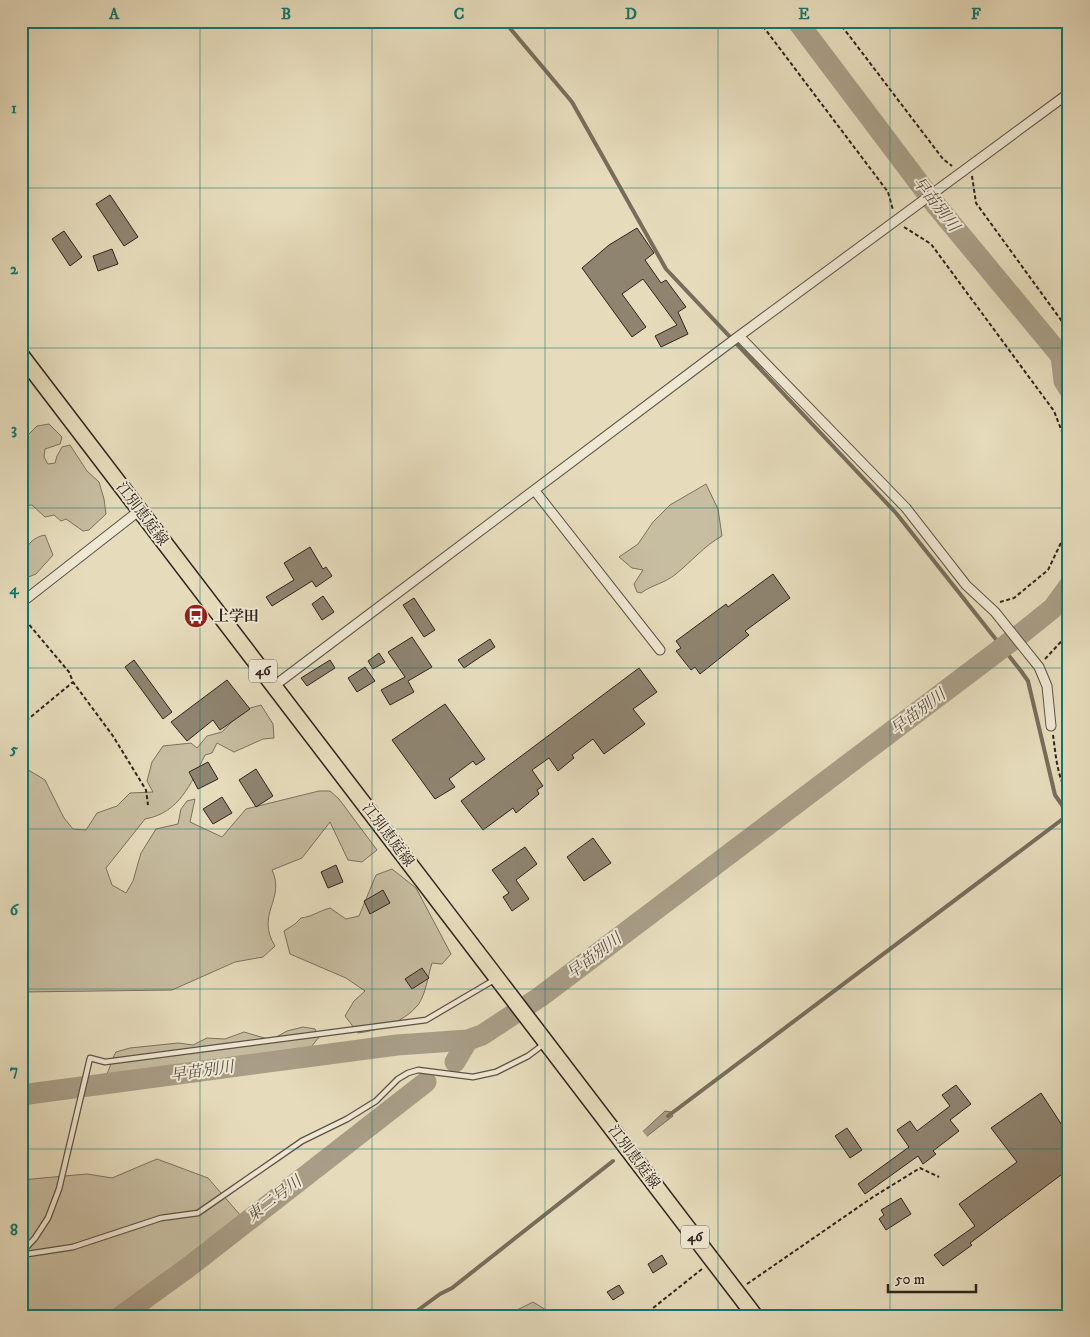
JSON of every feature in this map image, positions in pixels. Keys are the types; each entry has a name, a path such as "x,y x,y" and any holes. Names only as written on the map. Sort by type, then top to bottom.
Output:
{"main road":[{"name":"江別恵庭線","path":"21,355 755,1316"}],"street":[{"path":"274,686 735,339 1069,93"},
{"path":"735,339 906,508 966,585 992,609 1036,664 1047,686 1051,726"},
{"path":"535,491 660,650"},
{"path":"21,603 140,510"}],"lane":[{"path":"21,1254 35,1238 48,1218 59,1189 90,1058 105,1062 426,1020 501,983"},
{"path":"21,1254 72,1247 161,1218 198,1213 302,1141 346,1119 376,1101 398,1078 418,1070 472,1076 496,1072 528,1056 543,1038"}],"path":[{"path":"759,21 888,192 899,219 931,244 1054,411 1069,450"},
{"path":"838,21 943,159 960,174"},
{"path":"970,166 976,203 1069,331"},
{"path":"992,609 1014,598 1048,570 1069,526"},
{"path":"21,615 69,672 73,682 113,736 146,790 148,805"},
{"path":"1036,664 1069,633"},
{"path":"21,725 73,682"},
{"path":"1051,726 1059,772 1063,787 1069,795"},
{"path":"737,1291 873,1197 920,1168 939,1177"},
{"path":"643,1316 713,1260"}],"shaded area":[{"path":"49,424 62,437 60,444 45,449 44,457 48,464 55,463 62,447 70,445 87,471 99,482 106,514 89,530 83,531 66,519 61,521 54,515 45,517 32,505 21,506 21,442 37,426"},
{"path":"706,484 718,509 722,536 672,577 641,593 637,592 634,584 643,570 632,568 619,557 638,544 653,522 670,505"},
{"path":"45,535 53,555 36,574 21,580 23,558 28,546 38,537"},
{"path":"261,705 273,724 274,738 263,739 234,752 217,743 212,753 205,755 189,786 175,804 157,816 145,819 106,868 112,885 126,893 133,881 141,853 156,829 178,824 181,809 187,801 195,799 190,822 222,837 246,809 319,791 330,791 339,799 377,850 362,862 348,860 330,822 302,858 272,870 276,890 268,925 275,946 263,957 235,962 172,990 21,992 21,771 25,768 45,780 64,818 73,829 86,830 97,813 117,806 130,793 153,792 147,781 152,762 163,746 191,743 197,748 207,736 222,732 243,710"},
{"path":"392,869 416,888 451,954 442,964 432,963 423,995 418,1005 412,1011 399,1021 375,1030 358,1033 345,1016 354,1001 365,991 346,978 290,954 284,931 301,918 330,908 346,919 359,916 376,875"},
{"path":"303,1027 315,1029 319,1037 298,1064 212,1076 108,1085 102,1082 116,1052 130,1048 178,1043 193,1045 207,1038 225,1039 244,1032 271,1040 287,1031"},
{"path":"665,1111 671,1112 673,1116 610,1165 609,1163"},
{"path":"157,1159 208,1178 241,1216 179,1271 115,1316 21,1316 21,1180 87,1174 112,1178"},
{"path":"533,1302 556,1316 505,1316"}],"pier":[{"path":"640,1128 649,1139 613,1166 608,1160"}],"building":[{"path":"110,195 138,237 124,246 96,204"},
{"path":"637,228 654,253 645,260 661,283 666,280 686,307 678,312 688,334 661,347 655,336 677,325 643,279 622,294 646,327 632,337 582,268 609,245"},
{"path":"64,231 82,257 70,266 52,239"},
{"path":"112,249 118,264 98,271 93,256"},
{"path":"310,547 323,569 326,567 332,576 316,587 312,581 272,606 266,597 294,580 284,563"},
{"path":"773,574 790,598 745,631 749,635 700,674 695,667 691,670 676,651 681,648 676,641 726,604 728,607"},
{"path":"323,596 334,612 322,620 312,604"},
{"path":"414,598 435,630 424,637 403,605"},
{"path":"412,637 432,667 408,681 414,692 390,705 381,690 405,677 388,652"},
{"path":"490,639 495,647 464,668 458,660"},
{"path":"379,653 385,662 373,669 368,661"},
{"path":"134,660 172,712 163,719 125,667"},
{"path":"330,660 335,668 307,686 301,678"},
{"path":"365,667 375,681 357,692 348,678"},
{"path":"639,668 657,692 633,709 645,724 604,754 593,739 572,755 574,758 558,771 549,758 532,770 543,786 537,790 539,794 516,813 513,808 483,830 461,801"},
{"path":"227,680 250,709 220,730 213,720 187,741 171,722"},
{"path":"445,704 485,759 476,765 473,761 449,779 455,787 435,799 392,740"},
{"path":"208,762 218,779 198,789 189,772"},
{"path":"256,769 273,796 256,807 239,780"},
{"path":"222,797 232,813 213,824 203,809"},
{"path":"593,838 611,863 584,881 567,857"},
{"path":"525,847 537,864 516,880 529,899 512,911 503,897 509,893 492,870"},
{"path":"336,865 343,882 328,888 321,872"},
{"path":"383,890 390,903 370,914 364,901"},
{"path":"422,968 429,978 412,989 405,979"},
{"path":"956,1085 971,1104 950,1120 959,1131 933,1151 936,1154 923,1164 918,1156 865,1194 858,1184 909,1147 897,1130 910,1121 917,1131 950,1106 942,1095"},
{"path":"1041,1093 1069,1136 1069,1169 970,1243 972,1245 943,1266 934,1255 975,1226 959,1204 1017,1162 991,1128"},
{"path":"847,1128 862,1150 850,1158 835,1136"},
{"path":"901,1198 911,1214 886,1230 879,1219 884,1215 881,1210"},
{"path":"662,1255 667,1264 653,1273 648,1264"},
{"path":"619,1285 624,1293 613,1300 607,1292"}],"waterway":[{"path":"504,21 572,102 666,269 896,513 1021,671 1028,681 1055,795 1069,815"},
{"name":"早苗別川","path":"797,21 935,204 1061,356 1064,381 1069,389"},
{"name":"早苗別川","path":"21,1095 397,1045 468,1040 482,1035 540,997 1022,633 1053,608 1069,586"},
{"path":"668,1116 1068,815"},
{"name":"東二号川","path":"455,1062 468,1040"},
{"name":"東二号川","path":"121,1316 190,1266 426,1082"},
{"path":"410,1316 440,1294 452,1288 613,1161"}],"place":[{"name":"上学田","path":"196,616"}]}
